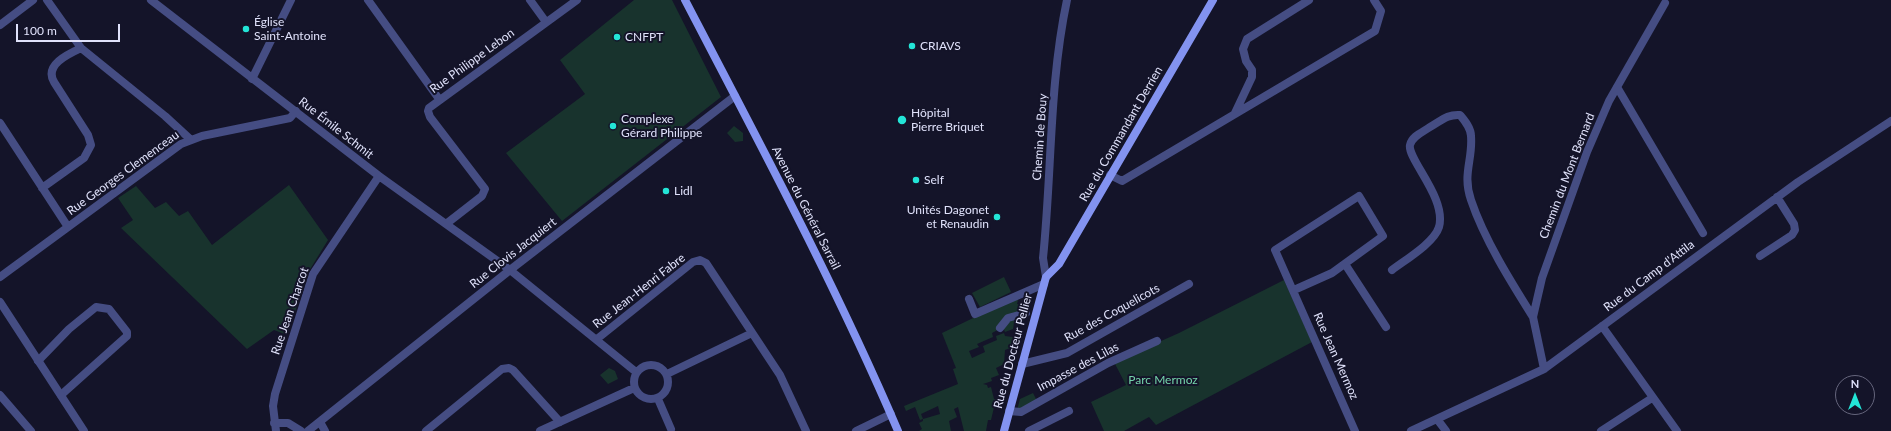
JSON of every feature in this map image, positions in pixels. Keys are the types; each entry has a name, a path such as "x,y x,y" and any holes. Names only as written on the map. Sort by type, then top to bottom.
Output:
{"main road":[{"name":"Avenue du Général Sarrail","path":"685,0 843,309 898,431"},
{"name":"Rue du Commandant Derrien","path":"1045,280 1059,264 1213,0"},
{"name":"Rue du Docteur Pellier","path":"1006,430 1009,411 1045,280"}],"street":[{"path":"0,25 33,0"},
{"path":"47,0 81,48 148,102 190,139"},
{"name":"Rue Émile Schmit","path":"151,0 379,176 510,270"},
{"path":"252,79 291,0"},
{"path":"368,0 439,99"},
{"path":"530,0 546,22"},
{"name":"Rue Philippe Lebon","path":"446,224 482,196 485,189 430,117 428,113 429,108 439,99 577,0"},
{"name":"Chemin de Bouy","path":"1045,280 1043,258 1052,125 1060,36 1067,0"},
{"path":"1235,113 1252,77 1252,70 1246,61 1243,50 1247,39 1309,0"},
{"path":"1110,175 1122,181 1375,31 1381,11 1374,0"},
{"name":"Chemin du Mont Bernard","path":"1544,370 1532,317 1542,278 1587,152 1609,101 1665,3"},
{"path":"42,188 84,158 91,146 88,135 54,82 51,74 53,67 57,63 81,48"},
{"path":"1617,86 1703,233"},
{"name":"Rue Clovis Jacquiert","path":"308,431 510,270 735,96"},
{"name":"Rue Georges Clemenceau","path":"0,277 181,144 190,139 290,118 296,111"},
{"path":"1392,270 1432,239 1439,228 1440,219 1431,188 1410,152 1410,144 1415,137 1451,114 1460,115 1472,136 1466,179 1471,200 1484,232 1532,317"},
{"name":"Rue du Camp d'Attila","path":"1411,431 1544,370 1777,197 1891,121"},
{"path":"0,123 68,228"},
{"name":"Rue Jean Charcot","path":"275,427 272,406 313,274 379,176"},
{"name":"Rue Jean Mermoz","path":"1294,290 1332,273 1383,236 1359,196 1275,250 1294,290 1355,431"},
{"path":"1760,256 1792,235 1795,230 1794,224 1777,197"},
{"name":"Rue Jean-Henri Fabre","path":"510,270 597,339 693,262 700,260 706,263 780,376 806,431"},
{"path":"1344,264 1386,327"},
{"path":"969,299 975,314 1045,280"},
{"name":"Rue des Coquelicots","path":"1022,364 1067,353 1189,284"},
{"path":"0,302 84,431"},
{"path":"38,361 69,329 96,307 109,309 128,332 127,336 61,395"},
{"path":"1000,328 1008,318 1026,313"},
{"path":"1602,326 1677,431"},
{"path":"666,374 752,334"},
{"path":"597,339 636,372"},
{"name":"Impasse des Lilas","path":"1009,411 1021,412 1108,363 1157,341"},
{"path":"652,365 658,366 666,374 667,388 658,398 646,399 637,393 634,388 633,383 636,372 641,368 652,365"},
{"path":"426,431 502,369 508,368 513,370 560,422"},
{"path":"540,431 634,388"},
{"path":"0,395 31,431"},
{"path":"658,398 671,428"},
{"path":"1600,431 1652,398"},
{"path":"1030,431 1069,411"},
{"path":"856,431 891,414"},
{"path":"1437,419 1446,431"},
{"path":"275,427 288,422 301,431"},
{"path":"320,422 325,431"}],"green space":[{"name":"Complexe Gérard Philippe","path":"634,0 672,0 721,97 562,221 506,153 585,94 560,60"},
{"path":"734,126 743,133 743,141 735,142 727,133"},
{"path":"289,185 328,240 309,271 287,335 274,330 247,349 121,228 133,220 118,198 136,186 155,208 166,202 179,216 188,211 212,245"},
{"path":"1004,277 1011,292 980,307 972,293"},
{"name":"Parc Mermoz","path":"1284,280 1312,342 1156,425 1149,417 1124,431 1104,431 1091,402 1126,385 1114,362 1179,333"},
{"path":"1019,296 1017,304 1027,307 1024,321 1019,320 1020,317 1015,316 1013,329 1005,332 1003,327 992,333 993,337 977,344 979,347 969,351 972,358 985,352 983,346 997,340 996,336 1004,333 1005,336 1020,338 1018,345 1005,350 1004,364 996,368 999,375 991,378 992,381 983,384 987,385 988,388 991,387 994,399 996,399 991,420 988,420 986,431 964,431 958,407 954,409 957,417 949,421 951,431 919,431 922,429 919,423 923,421 923,419 920,420 915,407 906,411 904,406 958,384 953,369 956,368 942,333","holes":["938,406 940,414 923,419 921,414"]},
{"path":"609,368 615,371 618,379 608,384 600,375"},
{"path":"1033,393 1037,401 1017,410 1020,399"}],"place":[{"name":"Église Saint-Antoine","path":"246,29"},
{"name":"CNFPT","path":"617,37"},
{"name":"CRIAVS","path":"912,46"},
{"name":"Hôpital Pierre Briquet","path":"902,120"},
{"name":"Complexe Gérard Philippe","path":"613,126"},
{"name":"Self","path":"916,180"},
{"name":"Lidl","path":"666,191"},
{"name":"Unités Dagonet et Renaudin","path":"997,217"}]}
